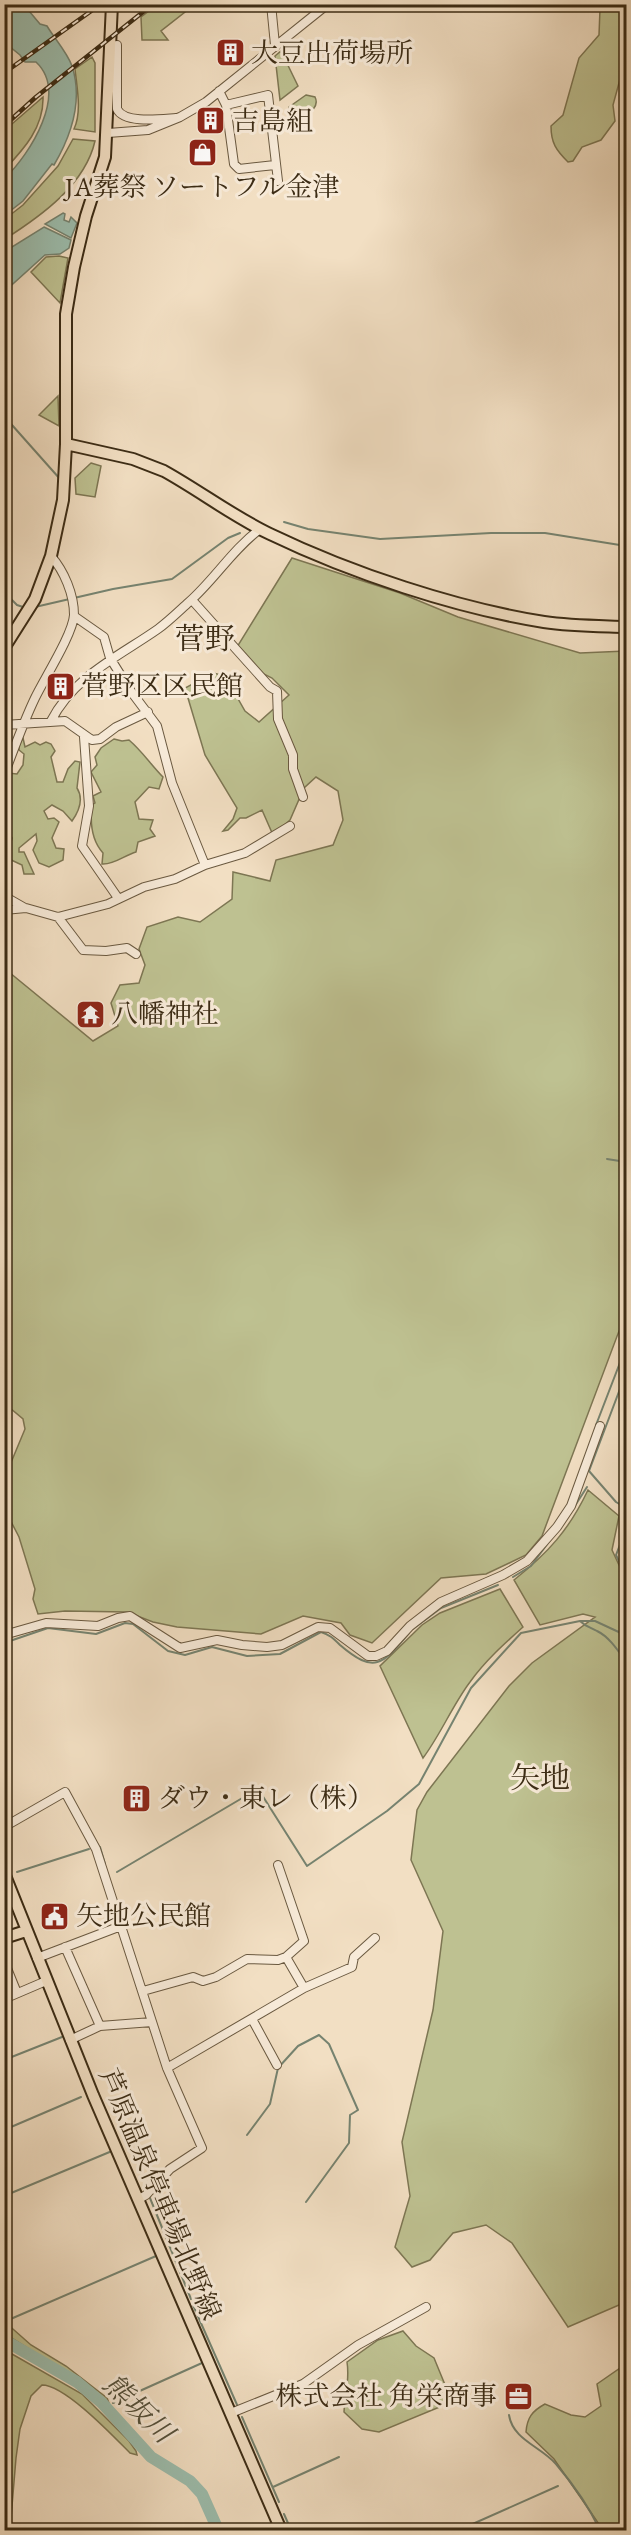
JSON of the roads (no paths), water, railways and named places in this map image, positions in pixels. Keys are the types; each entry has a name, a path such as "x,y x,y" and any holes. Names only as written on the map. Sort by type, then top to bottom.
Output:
{"main road":[{"path":"4,648 35,599 51,556 63,500 68,303 86,216 105,157 108,133 112,4"},
{"path":"66,444 133,459 164,471 260,529 313,553 398,584 479,609 546,622 627,627"},
{"name":"芦原温泉停車場北野線","path":"4,1873 10,1902 26,1931 70,2040 281,2530"},
{"path":"4,1938 26,1931"}],"street":[{"path":"271,4 275,45"},
{"path":"108,133 148,130 180,117 219,91 328,4"},
{"path":"117,45 116,100 119,113 124,117 149,119 180,117"},
{"path":"219,91 226,105 234,164 239,169 275,165"},
{"path":"226,105 268,95 278,181"},
{"path":"51,721 70,690 110,658 158,629 192,600 242,542 260,529"},
{"path":"4,776 22,725 60,651 74,616 68,585 59,565 51,556"},
{"path":"192,600 270,687 277,691 278,719 293,755 293,769 303,797"},
{"path":"74,616 104,637 110,658 157,726 172,783 205,865"},
{"path":"4,725 65,721 84,737 92,740 100,739 116,727 147,712"},
{"path":"84,737 89,806 82,846 118,898"},
{"path":"4,896 26,908 58,917 108,904 144,887 175,879 205,865 245,853 271,840 290,826"},
{"path":"4,910 26,908"},
{"path":"58,917 83,950 106,951 127,948 136,954"},
{"path":"4,1635 46,1623 98,1626 130,1616 180,1648 217,1640 242,1645 282,1646 318,1627 330,1628 368,1656 376,1656 387,1651 410,1626 441,1602 503,1575 527,1561 557,1527 571,1506 600,1426"},
{"path":"4,1827 65,1792 96,1850 167,2068 202,2148 170,2169 139,2199"},
{"path":"143,1991 193,1977 203,1981 216,1977 247,1959 265,1961 286,1957 304,1941 279,1865"},
{"path":"37,1958 121,1926"},
{"path":"167,2068 304,1988 352,1967 354,1956 375,1938"},
{"path":"65,1947 100,2026"},
{"path":"286,1957 304,1988"},
{"path":"4,1961 17,1993"},
{"path":"4,1999 46,1981"},
{"path":"252,2019 277,2065"},
{"path":"70,2040 100,2026 152,2022"},
{"path":"231,2413 303,2384 358,2345 426,2307"}],"waterway":[{"path":"4,416 60,479"},
{"path":"284,522 308,529 380,539 491,533 545,533 626,546"},
{"path":"35,607 113,589 172,579 228,538 240,533"},
{"path":"4,592 17,605 26,608"},
{"path":"607,1159 626,1162"},
{"path":"596,1425 626,1347"},
{"path":"626,1373 589,1471 616,1502 626,1508"},
{"path":"569,1515 587,1487"},
{"path":"626,1529 616,1555 626,1576"},
{"path":"513,1577 531,1566 551,1539"},
{"path":"413,1629 441,1608 498,1585"},
{"path":"580,1621 595,1621 623,1634 626,1632"},
{"path":"117,1872 244,1797 262,1795 307,1866 387,1811 419,1784 471,1688 521,1633 580,1621 605,1636 624,1659"},
{"path":"4,1643 48,1628 96,1634 125,1623 133,1624 168,1651 185,1655 212,1647 247,1656 280,1654 321,1632 327,1634 352,1654 370,1663 385,1658 409,1633"},
{"path":"100,1847 105,1864"},
{"path":"17,1872 89,1849"},
{"path":"247,2135 270,2104 278,2068 298,2046 319,2035 329,2044 358,2110 350,2115 349,2143 306,2202"},
{"path":"4,2060 62,2037"},
{"path":"4,2130 81,2097"},
{"path":"4,2196 112,2151"},
{"path":"150,2198 191,2299"},
{"path":"6,2321 156,2256"},
{"path":"193,2305 238,2407"},
{"name":"熊坂川","path":"4,2340 77,2382 102,2403 151,2457 190,2481 202,2494 218,2530"},
{"path":"113,2403 202,2363"},
{"path":"509,2415 521,2437 556,2464 586,2504 600,2530"},
{"path":"242,2417 279,2502"},
{"path":"273,2487 339,2457"},
{"path":"459,2530 558,2486"},
{"path":"284,2514 291,2530"}],"railway":[{"path":"4,73 101,4"},
{"path":"4,126 36,97 153,4"}],"place":[{"name":"大豆出荷場所","path":"230,53"},
{"name":"吉島組","path":"211,121"},
{"name":"JA葬祭 ソートフル金津","path":"202,152"},
{"name":"菅野区区民館","path":"60,686"},
{"name":"八幡神社","path":"90,1014"},
{"name":"ダウ・東レ（株）","path":"137,1798"},
{"name":"矢地公民館","path":"55,1916"},
{"name":"株式会社 角栄商事","path":"518,2396"}],"district":[{"name":"菅野","path":"205,639"},
{"name":"矢地","path":"540,1778"}]}
